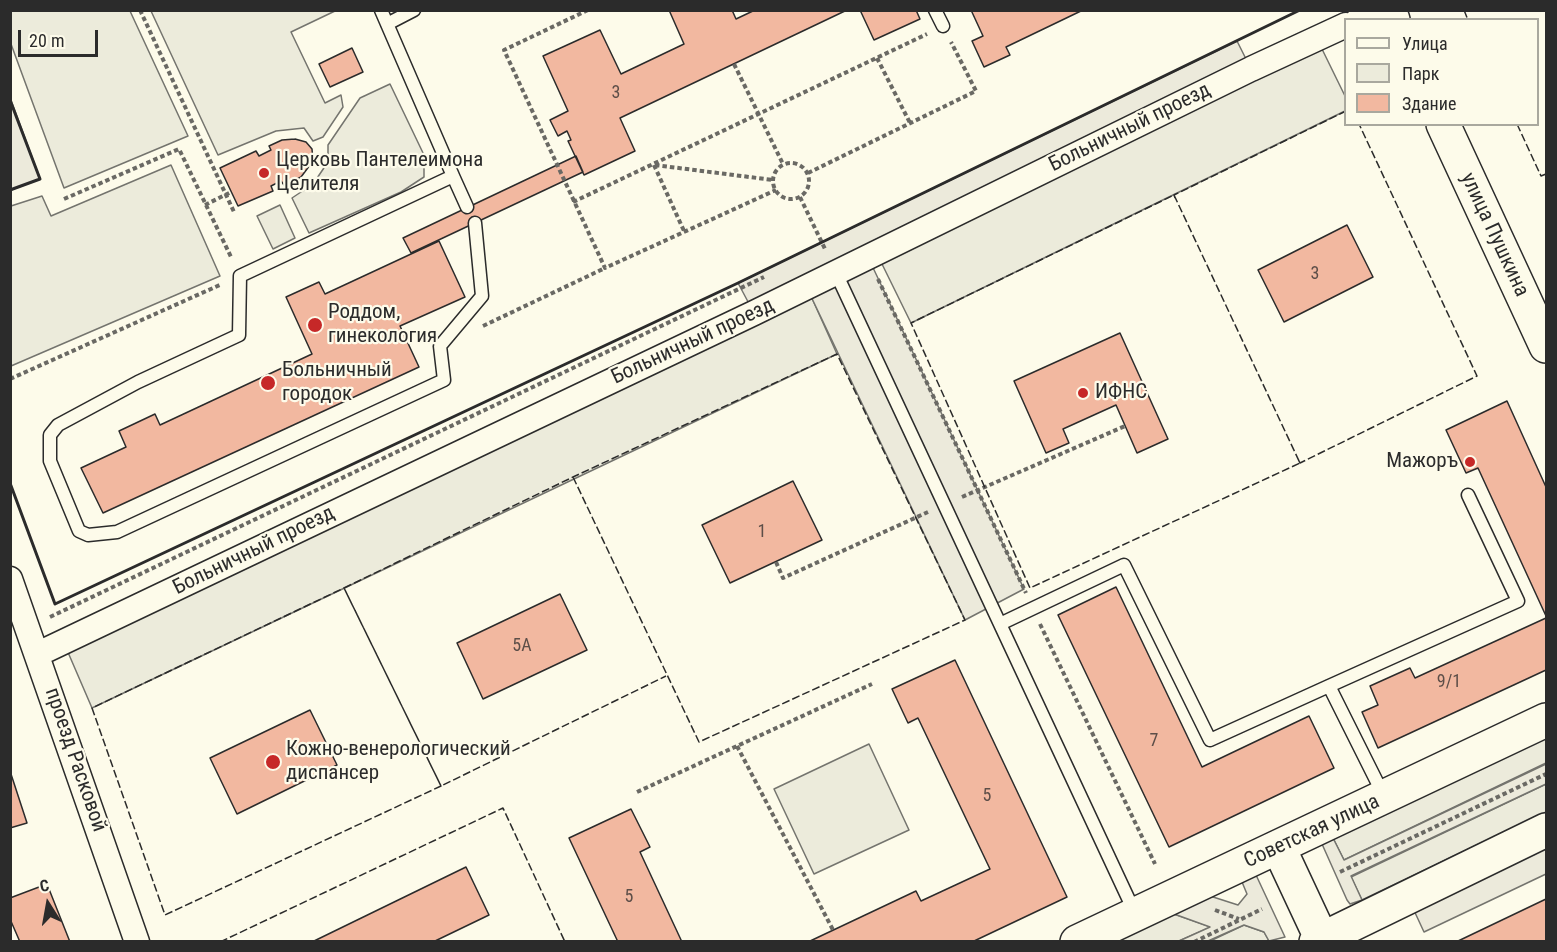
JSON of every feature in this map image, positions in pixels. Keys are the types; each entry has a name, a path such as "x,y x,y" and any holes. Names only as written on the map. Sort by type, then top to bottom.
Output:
{"main road":[{"name":"улица Пушкина","path":"1444,126 1546,346"},
{"name":"Советская улица","path":"1077,942 1546,720"},
{"path":"1278,848 1320,941 1546,830"}],"street":[{"path":"1362,18 1376,10"},
{"name":"Больничный проезд","path":"38,654 836,273 1251,69 1344,26"},
{"name":"проезд Расковой","path":"10,579 137,942"}],"lane":[{"path":"381,10 467,207"},
{"path":"387,24 414,10"},
{"path":"935,10 943,27"},
{"path":"453,176 240,276 239,335 138,382 58,425 50,435 50,460 80,531 88,535 117,532 444,380 440,346 482,296 475,223"},
{"path":"836,273 1135,914"},
{"path":"1000,624 1124,565 1210,740 1518,601 1468,495"},
{"path":"1329,686 1385,797"}],"path":[{"path":"140,10 234,212"},
{"path":"588,10 504,50 604,268"},
{"path":"573,202 943,27 976,91 808,172"},
{"path":"877,58 910,123"},
{"path":"734,64 783,164"},
{"path":"10,379 240,276 179,149 64,199"},
{"path":"794,162 808,172 810,180 808,189 800,197 785,198 776,190 773,180 774,173 783,164 794,162"},
{"path":"654,165 773,180"},
{"path":"654,165 684,231"},
{"path":"482,327 604,268 776,190"},
{"path":"205,205 231,192"},
{"path":"800,197 836,273"},
{"path":"814,253 835,243"},
{"path":"868,257 1155,864"},
{"path":"28,627 771,274"},
{"path":"776,562 783,578 944,504 1125,426"},
{"path":"637,792 872,684"},
{"path":"737,746 833,930"},
{"path":"1340,872 1546,774"},
{"path":"1194,942 1263,909"}],"green space":[{"path":"11,10 130,11 188,136 64,188 11,44"},
{"path":"151,11 335,11 291,32 325,103 341,95 343,107 323,137 313,141 304,128 276,131 218,155"},
{"path":"1321,47 1344,94 1344,111 911,323 881,262"},
{"path":"390,84 424,155 424,177 401,192 309,233 292,198 313,184 328,162 328,145 360,98"},
{"path":"171,165 220,276 11,366 11,206 42,196 51,216"},
{"path":"280,205 295,238 273,249 257,216"},
{"path":"811,296 837,354 92,708 67,650"},
{"path":"1546,736 1546,763 1344,860 1333,838"},
{"path":"869,744 909,830 814,874 774,789"},
{"path":"1546,784 1546,812 1362,900 1351,877"},
{"path":"1174,914 1211,927 1179,941 1115,942"},
{"path":"1244,925 1264,932 1269,941 1208,942"}],"shaded area":[{"path":"1237,41 1251,69 868,257 1024,589 965,620 807,288 754,313 738,283"},
{"path":"11,100 40,179 10,190"},
{"path":"1546,764 1546,784 1351,876 1362,900 1350,904 1347,900 1322,844 1333,838 1344,860"},
{"path":"1546,841 1546,874 1424,932 1411,904"},
{"path":"1256,875 1285,937 1269,941 1264,932 1244,925 1208,941 1179,941 1210,927 1174,914 1210,896 1238,905 1247,894 1242,882"}],"building":[{"path":"669,10 732,10 736,19 755,10 847,10 620,118 635,151 584,175 568,141 571,140 567,131 558,136 550,120 568,111 543,56 600,30 621,74 684,44"},
{"path":"860,10 916,10 920,19 874,40"},
{"path":"971,10 1083,10 1006,47 1010,55 984,67 972,41 983,36"},
{"path":"352,48 363,72 330,87 319,64"},
{"name":"Церковь Пантелеимона Целителя","path":"295,139 306,142 312,149 313,161 301,177 284,185 281,181 271,186 273,191 238,206 220,168 256,151 259,156 271,150 269,146 282,140"},
{"path":"576,156 583,172 411,253 403,238"},
{"path":"1347,225 1373,277 1284,322 1258,270"},
{"path":"439,241 465,297 400,326 419,367 103,513 81,468 126,447 119,431 155,414 160,425 312,354 286,297 319,282 325,294"},
{"name":"ИФНС","path":"1120,333 1168,439 1137,453 1116,405 1063,429 1069,443 1046,453 1014,381"},
{"path":"1507,401 1546,487 1546,616 1478,468 1466,473 1446,430"},
{"path":"793,481 822,540 730,583 702,525"},
{"path":"1116,587 1202,767 1309,716 1334,768 1169,847 1058,615"},
{"path":"560,594 587,650 483,699 457,643"},
{"path":"1546,618 1546,670 1378,748 1362,712 1378,705 1370,686 1410,668 1415,678"},
{"path":"955,660 1067,897 972,942 808,942 916,891 921,901 990,869 918,718 908,723 892,689"},
{"name":"Кожно-венерологический диспансер","path":"310,710 337,765 237,814 210,758"},
{"path":"10,771 27,823 10,828"},
{"path":"631,809 650,847 640,852 682,942 618,942 569,838"},
{"path":"466,867 489,915 433,942 312,942"},
{"path":"47,884 70,942 20,942 10,919 10,898"},
{"path":"1546,899 1546,942 1456,942"}],"fence":[{"path":"1464,10 1467,18"},
{"path":"1175,198 1174,195 1344,112"},
{"path":"1299,461 1300,463 1477,376 1360,126"},
{"path":"1518,126 1541,176 1546,174"},
{"path":"1174,195 1300,463 1030,588 911,323 1174,195"},
{"path":"573,477 699,742 965,620 837,354 573,477 344,588 441,786 666,676"},
{"path":"344,588 441,786 165,915 92,708 344,588"},
{"path":"220,942 503,808 565,942"}],"wall":[{"path":"10,483 55,604 738,283 1300,10"},
{"path":"10,100 40,179 10,190"}],"place":[{"name":"Церковь Пантелеимона Целителя","path":"264,173"},
{"name":"Роддом, гинекология","path":"315,325"},
{"name":"Больничный городок","path":"268,383"},
{"name":"ИФНС","path":"1083,393"},
{"name":"Мажоръ","path":"1470,462"},
{"name":"Кожно-венерологический диспансер","path":"273,762"}]}
